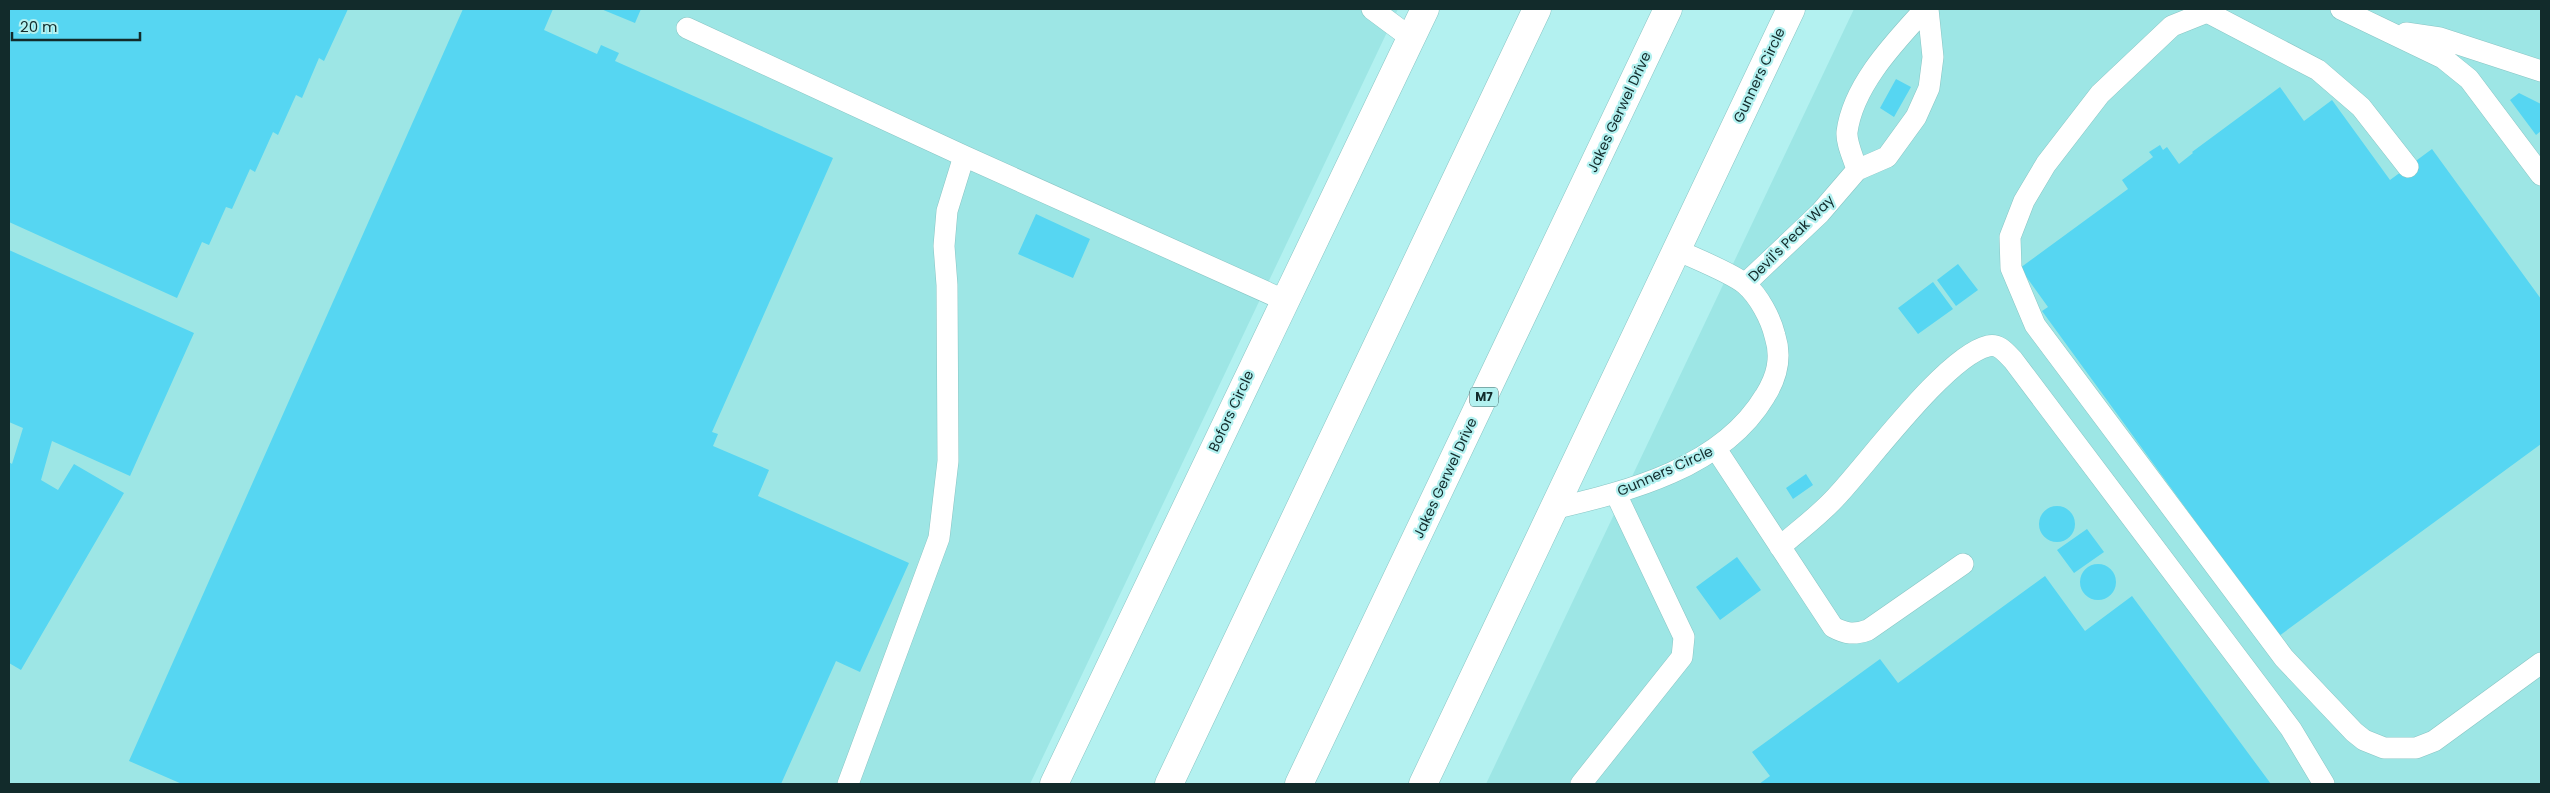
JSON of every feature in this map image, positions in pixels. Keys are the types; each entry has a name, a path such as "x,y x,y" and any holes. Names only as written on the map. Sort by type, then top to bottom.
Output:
{"main road":[{"name":"Bofors Circle","path":"1054,784 1284,300 1425,9"},
{"path":"1169,784 1537,9"},
{"name":"Jakes Gerwel Drive","path":"1299,784 1668,9"},
{"name":"Gunners Circle","path":"1423,784 1791,9"}],"lane":[{"path":"1372,9 1411,38"},
{"name":"Devil's Peak Way","path":"1857,170 1847,134 1852,111 1872,71 1893,43 1927,9"},
{"name":"Devil's Peak Way","path":"1744,284 1820,213 1857,170 1887,156 1916,117 1929,88 1933,57 1927,9"},
{"path":"2341,9 2443,58 2469,79 2541,175"},
{"path":"2408,167 2361,107 2318,70 2205,10 2172,26 2100,94 2046,164 2024,201 2010,238 2011,268 2035,325 2284,658 2354,732 2364,740 2384,748 2416,748 2434,741 2541,663"},
{"path":"687,28 964,156 1284,300"},
{"path":"2386,30 2440,38 2541,72"},
{"path":"848,784 939,538 948,462 947,285 944,246 947,211 964,156"},
{"name":"Gunners Circle","path":"1553,509 1616,494 1684,466 1716,449 1759,406 1775,380 1780,351 1772,323 1744,284 1677,250"},
{"path":"1780,547 1836,498 1902,420 1957,363 1989,345 2000,347 2013,360 2291,729 2324,784"},
{"path":"1716,449 1833,627 1854,635 1868,630 1963,564"},
{"path":"1581,784 1682,657 1684,646 1684,637 1616,494"}],"shaded area":[{"path":"9,9 1398,9 1030,784 9,784"},
{"path":"1854,9 2541,9 2541,784 1486,784"}],"building":[{"path":"9,9 348,9 324,61 319,58 302,98 296,95 278,135 273,132 255,172 250,169 232,209 226,207 209,245 202,242 177,298 9,222"},
{"path":"463,9 553,9 544,30 597,54 601,45 619,53 615,61 833,158 712,432 718,434 713,446 769,470 758,496 909,563 860,672 836,661 781,784 182,784 129,761"},
{"path":"601,9 641,9 635,23"},
{"path":"1896,79 1911,87 1894,117 1880,108"},
{"path":"2280,87 2304,121 2332,100 2390,180 2432,149 2541,299 2541,444 2279,636 2042,311 2048,307 2020,268 2128,189 2122,180 2153,157 2149,152 2160,145 2163,150 2167,147 2179,164 2192,152"},
{"path":"2519,93 2541,104 2541,131 2536,135 2510,100"},
{"path":"1036,214 1090,239 1073,278 1018,254"},
{"path":"9,250 194,333 130,476 52,441 41,480 58,490 74,464 124,493 21,670 9,663 9,462 12,464 23,428 9,422"},
{"path":"1958,264 1978,290 1956,306 1937,280"},
{"path":"1933,282 1953,309 1918,334 1898,308"},
{"path":"1806,474 1813,485 1793,499 1786,488"},
{"path":"2057,506 2064,507 2070,511 2074,517 2074,531 2070,537 2064,541 2057,542 2050,541 2044,537 2040,531 2039,524 2040,517 2044,511 2050,507"},
{"path":"2087,529 2104,552 2074,573 2057,550"},
{"path":"1737,557 1761,590 1720,620 1696,587"},
{"path":"2098,564 2105,565 2111,569 2115,575 2115,589 2111,595 2105,599 2098,600 2091,599 2085,595 2081,589 2080,582 2081,575 2085,569 2091,565"},
{"path":"2045,576 2085,631 2132,596 2271,784 1759,784 1770,776 1752,752 1880,659 1898,683"}]}
